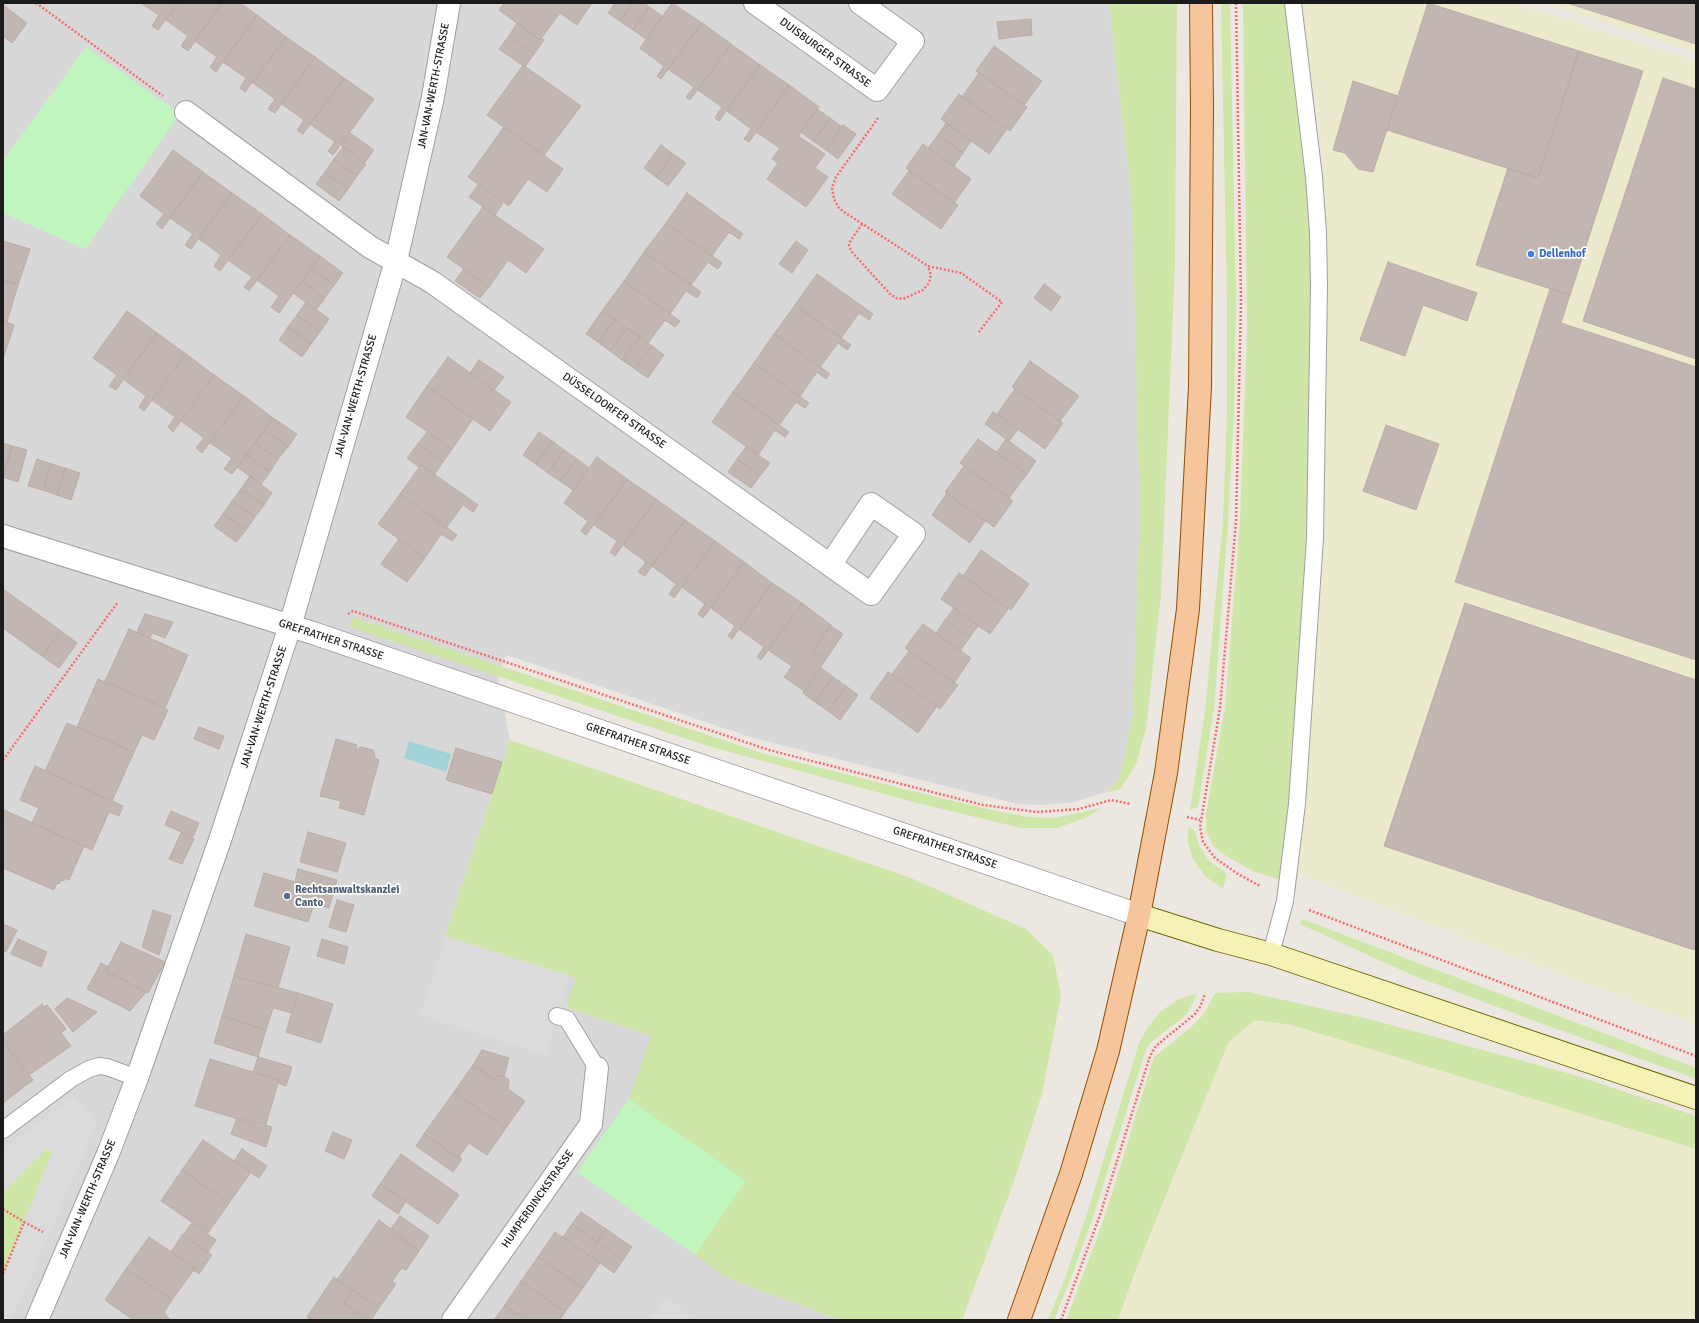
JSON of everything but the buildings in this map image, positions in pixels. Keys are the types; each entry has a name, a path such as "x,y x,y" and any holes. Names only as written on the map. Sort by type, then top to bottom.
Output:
{"main road":[{"path":"1019,1320 1071,1174 1108,1051 1139,915 1166,773 1188,609 1200,394 1202,107 1201,3"},
{"path":"1139,915 1218,940 1271,954 1696,1098"}],"street":[{"name":"JAN-VAN-WERTH-STRASSE","path":"37,1320 108,1154 137,1078 220,840 290,626 396,261 433,97 449,3"},
{"name":"DUISBURGER STRASSE","path":"766,6 877,90 913,41 860,3"},
{"path":"186,112 370,247 396,261"},
{"name":"DÜSSELDORFER STRASSE","path":"396,261 438,287 830,565"},
{"name":"GREFRATHER STRASSE","path":"3,536 290,626 1139,915"},
{"name":"HUMPERDINCKSTRASSE","path":"453,1320 591,1124 597,1068"}],"lane":[{"path":"1271,954 1285,901 1297,804 1315,538 1319,286 1314,177 1293,3"},
{"path":"557,1016 567,1019 597,1068"},
{"path":"3,1130 71,1079 89,1069 98,1066 108,1067 137,1078"}],"path":[{"path":"36,3 186,112"},
{"path":"1236,3 1241,301 1236,521 1220,708 1200,820 1200,834 1203,842 1215,858 1238,874 1285,901 1696,1056"},
{"path":"877,90 881,115 836,177 832,188 834,200 839,208 928,266 962,273 1002,302 979,332"},
{"path":"862,224 851,240 849,245 851,251 890,294 896,298 903,299 923,290 929,283 931,275 928,266"},
{"path":"3,760 136,578"},
{"path":"313,634 353,611 769,750 983,805 1037,812 1078,809 1111,800 1200,820"},
{"path":"1061,1320 1100,1215 1152,1051 1195,1014 1200,1007 1205,994"},
{"path":"3,1209 24,1222 69,1245"},
{"path":"3,1274 24,1222"}],"shaded area":[{"path":"3,3 1109,3 1132,202 1140,513 1133,714 1118,781 1103,793 1074,802 1045,805 1017,804 753,738 506,655 498,676 510,740 445,936 577,978 566,1007 651,1036 746,1181 728,1278 841,1320 3,1320"},
{"path":"446,937 570,976 545,1055 421,1015"},
{"path":"73,1097 97,1123 24,1293 8,1320 3,1320 3,1274 52,1152 46,1149 3,1193 3,1150"},
{"path":"665,1298 691,1315 687,1320 649,1320"}],"green space":[{"path":"1109,3 1177,3 1175,264 1161,595 1146,728 1136,765 1120,789 1103,793 1118,781 1133,714 1140,513 1132,202"},
{"path":"1221,3 1230,3 1236,300 1234,410 1228,522 1214,708 1198,807 1190,810 1205,712 1223,521 1227,411 1227,302"},
{"path":"1243,3 1286,3 1307,172 1312,239 1311,386 1306,547 1287,832 1279,879 1255,872 1229,858 1214,847 1206,832 1206,813 1225,708 1240,521 1247,332"},
{"name":"Dellenhof","path":"1300,3 1513,3 1696,61 1696,1025 1298,874 1325,540 1327,240 1322,146"},
{"path":"1543,3 1696,3 1696,52"},
{"path":"86,47 180,114 85,249 3,213 3,161"},
{"path":"353,617 765,754 916,792 1028,817 1055,818 1101,808 1085,818 1057,828 1021,828 917,803 708,746 361,631 349,626"},
{"path":"510,740 911,878 1026,929 1053,955 1061,996 1042,1094 1013,1184 962,1320 841,1320 728,1278 695,1255 746,1181 629,1099 651,1036 566,1007 576,978 445,936"},
{"path":"1188,827 1195,831 1199,845 1208,860 1227,874 1223,889 1205,876 1193,859 1188,843"},
{"path":"1302,919 1696,1068 1696,1076 1694,1078 1412,975 1300,924"},
{"path":"1248,992 1373,1020 1578,1076 1696,1116 1696,1149 1292,1025 1255,1020 1228,1043 1136,1269 1118,1320 1066,1320 1104,1219 1154,1057 1190,1028 1204,1014 1215,993"},
{"path":"1197,993 1185,1016 1151,1042 1146,1049 1094,1214 1054,1320 1048,1320 1065,1278 1088,1211 1139,1043 1148,1027 1160,1012 1177,1000"},
{"path":"1255,1020 1292,1025 1696,1149 1696,1320 1118,1320 1136,1269 1228,1043"},
{"path":"629,1099 746,1181 695,1255 577,1172"},
{"path":"46,1149 52,1152 3,1274 3,1193"}],"water":[{"path":"409,741 451,754 446,772 404,758"}],"place":[{"name":"Dellenhof","path":"1531,254"},
{"name":"Rechtsanwaltskanzlei Canto","path":"287,896"}]}
